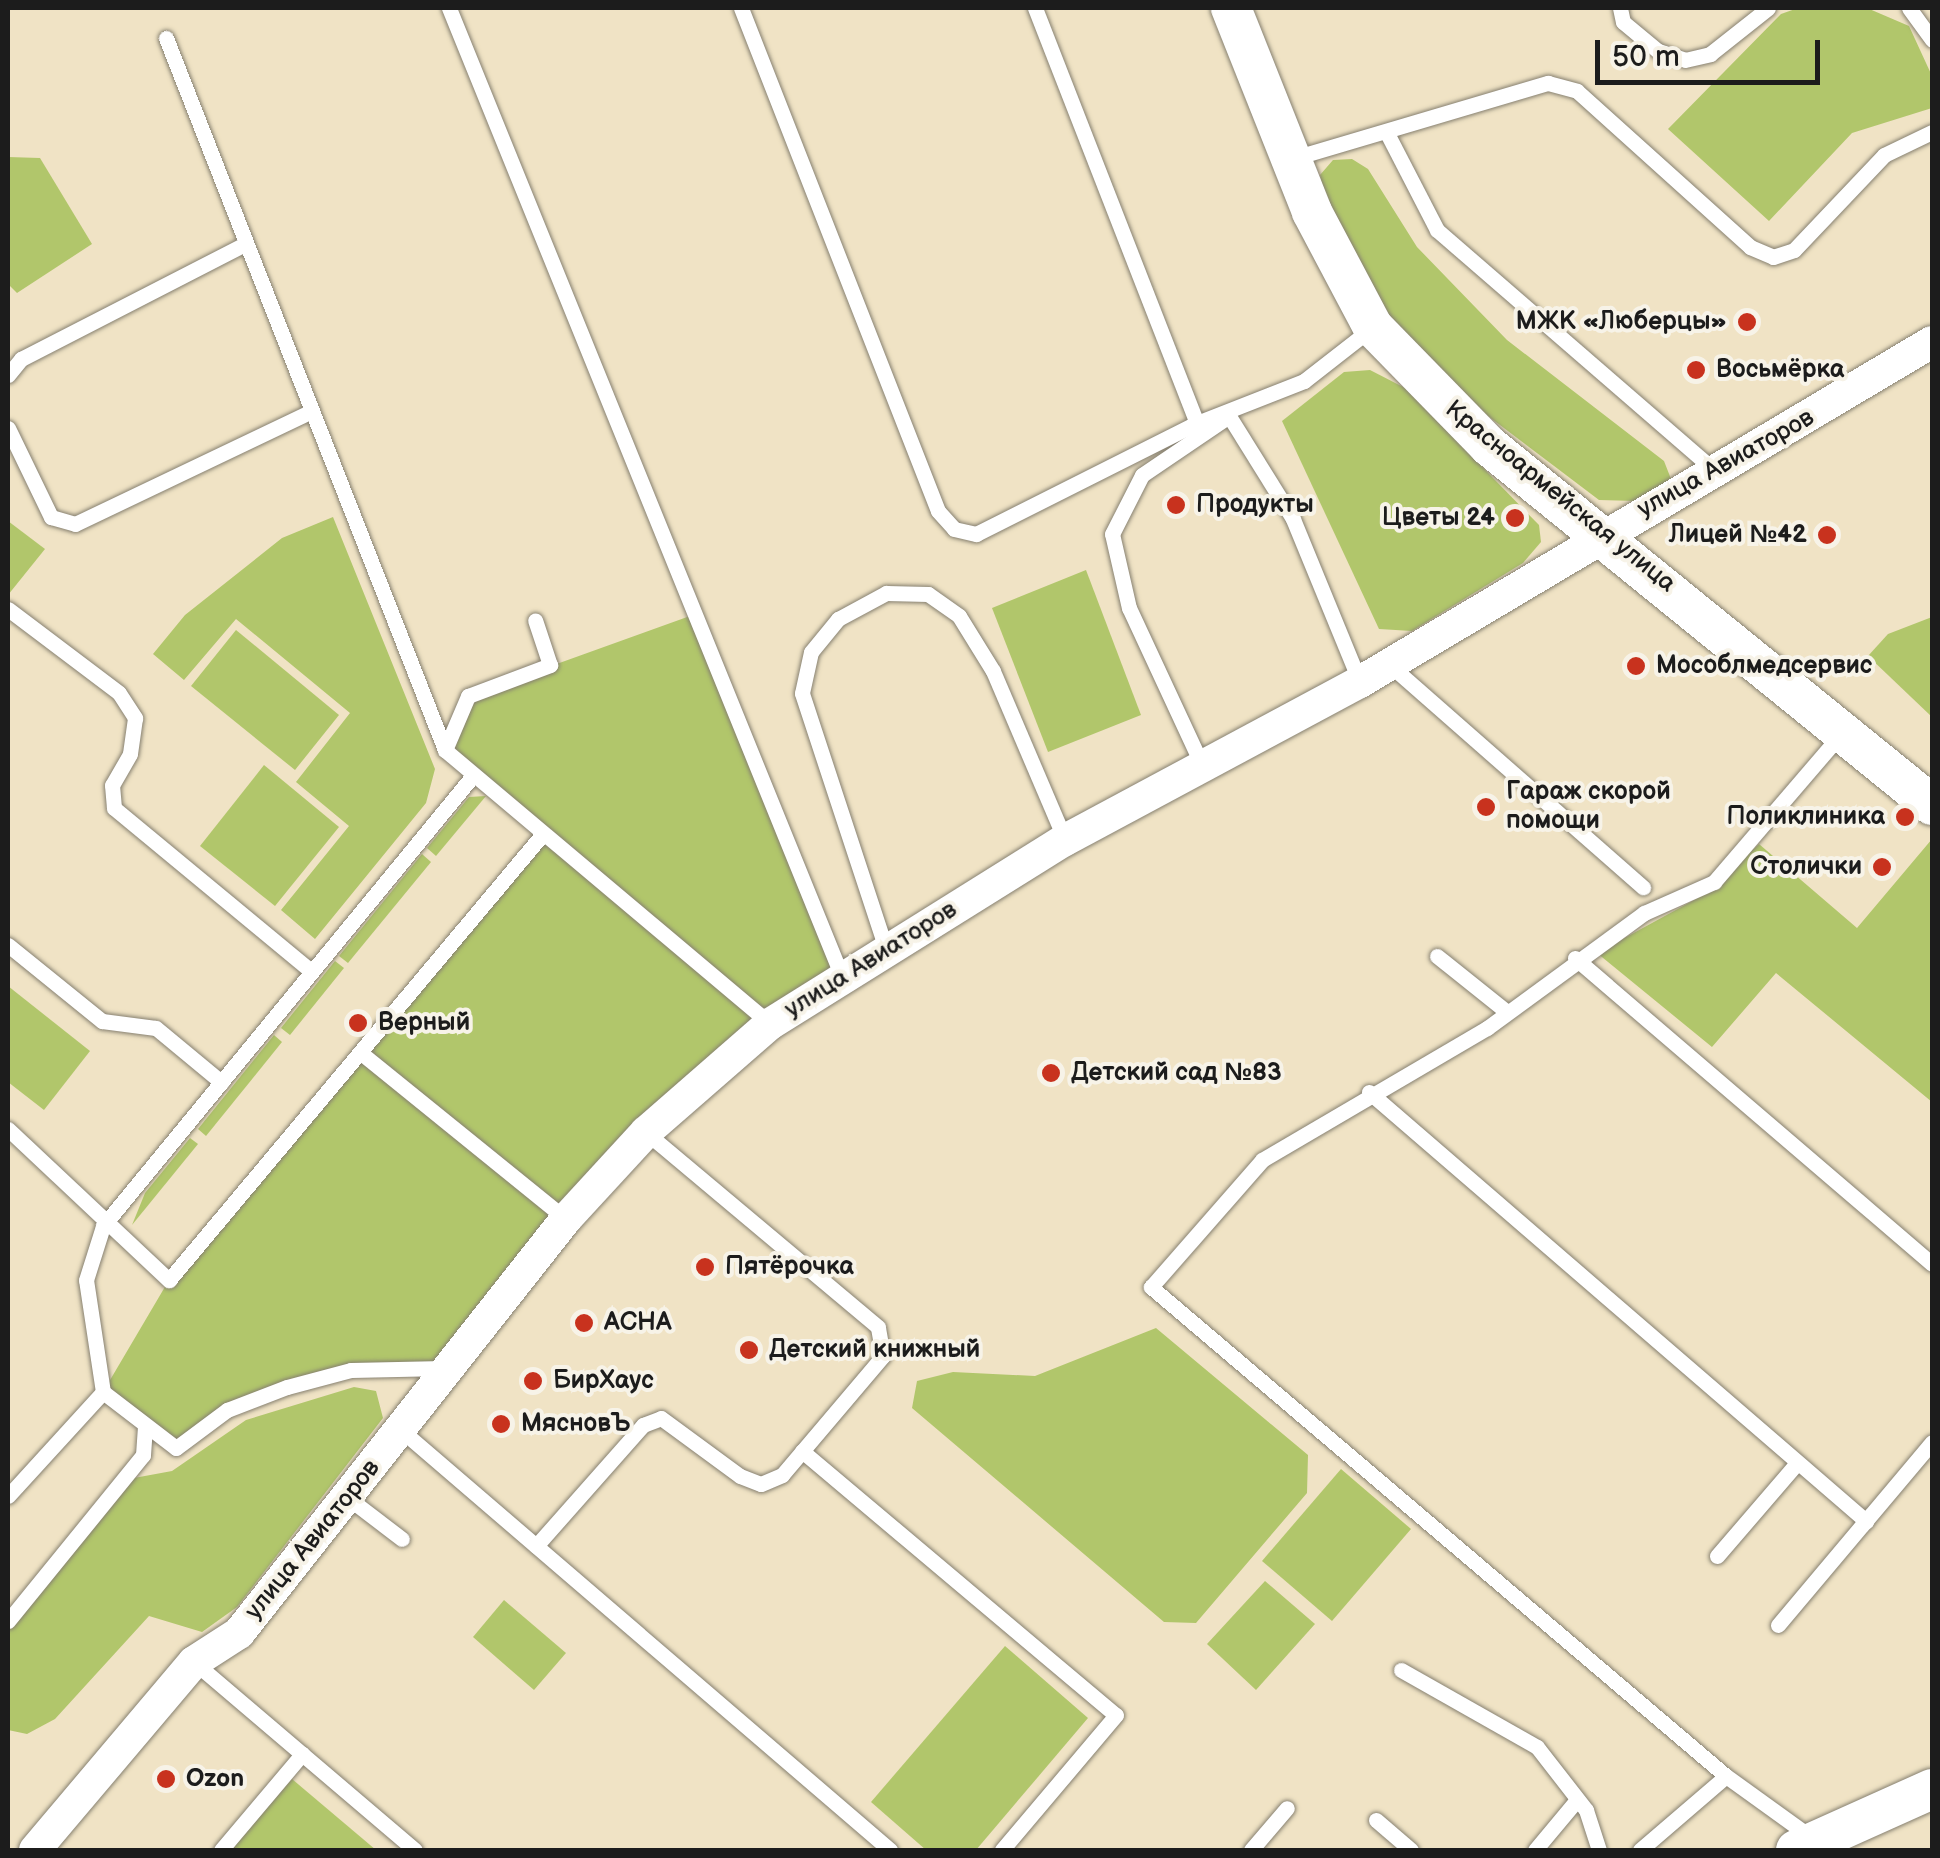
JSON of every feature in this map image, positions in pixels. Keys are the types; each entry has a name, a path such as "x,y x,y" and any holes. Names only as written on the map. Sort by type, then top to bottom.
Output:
{"street":[{"name":"Красноармейская улица","path":"1231,8 1290,159 1373,327 1489,446 1846,728 1932,806"},
{"name":"улица Авиаторов","path":"35,1850 194,1662 239,1633 566,1219 646,1132 770,1024 1065,840 1360,682 1600,533 1715,471 1932,342"},
{"path":"1807,1846 1932,1790"}],"lane":[{"path":"448,8 842,977"},
{"path":"742,8 938,512 954,529 976,534 1197,423 1229,416"},
{"path":"1036,8 1197,423"},
{"path":"1620,8 1623,22 1658,52 1684,60 1710,54 1768,8"},
{"path":"1909,8 1932,40"},
{"path":"166,38 445,750 471,778 770,1024"},
{"path":"1290,159 1388,135 1518,85 1577,91 1750,247 1772,257 1794,250 1884,156 1932,132"},
{"path":"1388,135 1437,230 1715,471"},
{"path":"8,376 21,359 244,244"},
{"path":"1202,765 1129,608 1112,534 1142,476 1229,416 1304,380 1373,327"},
{"path":"8,348 21,359"},
{"path":"8,428 51,517 76,524 310,412"},
{"path":"1229,416 1263,459 1360,682"},
{"path":"886,949 802,693 811,652 838,619 886,593 928,594 958,616 993,670 1065,840"},
{"path":"8,609 119,693 135,718 130,754 112,784 114,808 311,972"},
{"path":"445,750 468,696 550,665 535,620"},
{"path":"1389,664 1643,887"},
{"path":"1807,1846 1151,1288 1262,1160 1507,1012 1575,958 1714,882 1846,728"},
{"path":"448,1368 352,1370 286,1387 226,1410 176,1448 103,1392 86,1280 103,1226 471,778"},
{"path":"553,847 566,833"},
{"path":"8,1129 49,1161 103,1226 169,1280 540,836"},
{"path":"8,945 102,1021 156,1028 220,1082"},
{"path":"1437,956 1507,1012"},
{"path":"1575,958 1932,1264"},
{"path":"361,1053 566,1219"},
{"path":"1369,1092 1866,1521"},
{"path":"536,1546 643,1424 661,1418 761,1484 802,1451 882,1356 878,1326 646,1132"},
{"path":"8,1496 103,1392"},
{"path":"8,1621 144,1455 146,1428"},
{"path":"400,1430 890,1850"},
{"path":"1778,1624 1932,1442"},
{"path":"802,1451 1116,1715 1002,1850"},
{"path":"1717,1556 1797,1462"},
{"path":"348,1496 402,1539"},
{"path":"194,1662 415,1850"},
{"path":"1401,1670 1538,1747 1576,1801 1599,1850"},
{"path":"220,1850 302,1754"},
{"path":"1640,1850 1726,1776"},
{"path":"1535,1850 1576,1801"},
{"path":"1252,1850 1287,1808"},
{"path":"1376,1820 1412,1850"}],"green space":[{"path":"1798,8 1867,8 1909,26 1932,76 1932,108 1852,133 1769,221 1668,129 1781,14"},
{"path":"8,157 40,158 92,244 17,293 8,284"},
{"path":"1352,159 1368,169 1417,247 1507,340 1664,461 1671,479 1637,501 1599,500 1455,391 1388,316 1324,194 1320,175 1333,160"},
{"path":"1370,370 1405,388 1539,525 1541,542 1523,563 1412,631 1379,629 1282,421 1344,372"},
{"path":"333,517 435,769 426,803 315,939 281,910 349,826 296,782 350,713 236,619 184,680 153,654 185,615 282,538"},
{"path":"8,521 45,549 8,595"},
{"path":"1086,570 1141,715 1048,752 992,608"},
{"path":"690,616 842,977 646,1132 448,1368 351,1370 227,1410 185,1446 103,1392 169,1280 540,836 445,750 468,696"},
{"path":"1932,617 1932,717 1868,656 1888,634"},
{"path":"236,630 339,715 295,770 191,686"},
{"path":"264,765 339,827 275,906 200,846"},
{"path":"486,796 436,856 427,848 469,797"},
{"path":"1932,839 1932,1102 1776,973 1712,1047 1597,953 1707,893 1759,844 1857,928"},
{"path":"422,854 431,862 348,963 339,956"},
{"path":"335,961 344,968 290,1035 281,1028"},
{"path":"8,986 90,1051 44,1110 8,1082"},
{"path":"274,1035 282,1042 206,1136 198,1129"},
{"path":"190,1138 198,1144 132,1225 145,1193"},
{"path":"1156,1328 1308,1455 1307,1493 1196,1623 1164,1622 912,1408 917,1381 953,1372 1035,1376"},
{"path":"354,1387 376,1391 383,1418 237,1607 202,1632 149,1616 55,1719 27,1734 8,1730 8,1631 134,1478 172,1471 246,1420"},
{"path":"1341,1469 1411,1529 1332,1621 1262,1561"},
{"path":"1265,1581 1315,1624 1256,1690 1207,1644"},
{"path":"504,1600 566,1653 534,1690 473,1637"},
{"path":"1005,1646 1088,1718 976,1850 926,1850 871,1802"},
{"path":"292,1779 376,1850 231,1850"}],"place":[{"name":"МЖК «Люберцы»","path":"1747,322"},
{"name":"Восьмёрка","path":"1696,370"},
{"name":"Продукты","path":"1176,505"},
{"name":"Цветы 24","path":"1515,518"},
{"name":"Лицей №42","path":"1827,535"},
{"name":"Мособлмедсервис","path":"1636,666"},
{"name":"Гараж скорой помощи","path":"1486,807"},
{"name":"Поликлиника","path":"1905,817"},
{"name":"Столички","path":"1882,867"},
{"name":"Верный","path":"358,1023"},
{"name":"Детский сад №83","path":"1051,1073"},
{"name":"Пятёрочка","path":"705,1267"},
{"name":"АСНА","path":"584,1323"},
{"name":"Детский книжный","path":"749,1350"},
{"name":"БирХаус","path":"533,1381"},
{"name":"МясновЪ","path":"501,1424"},
{"name":"Ozon","path":"166,1779"}]}
